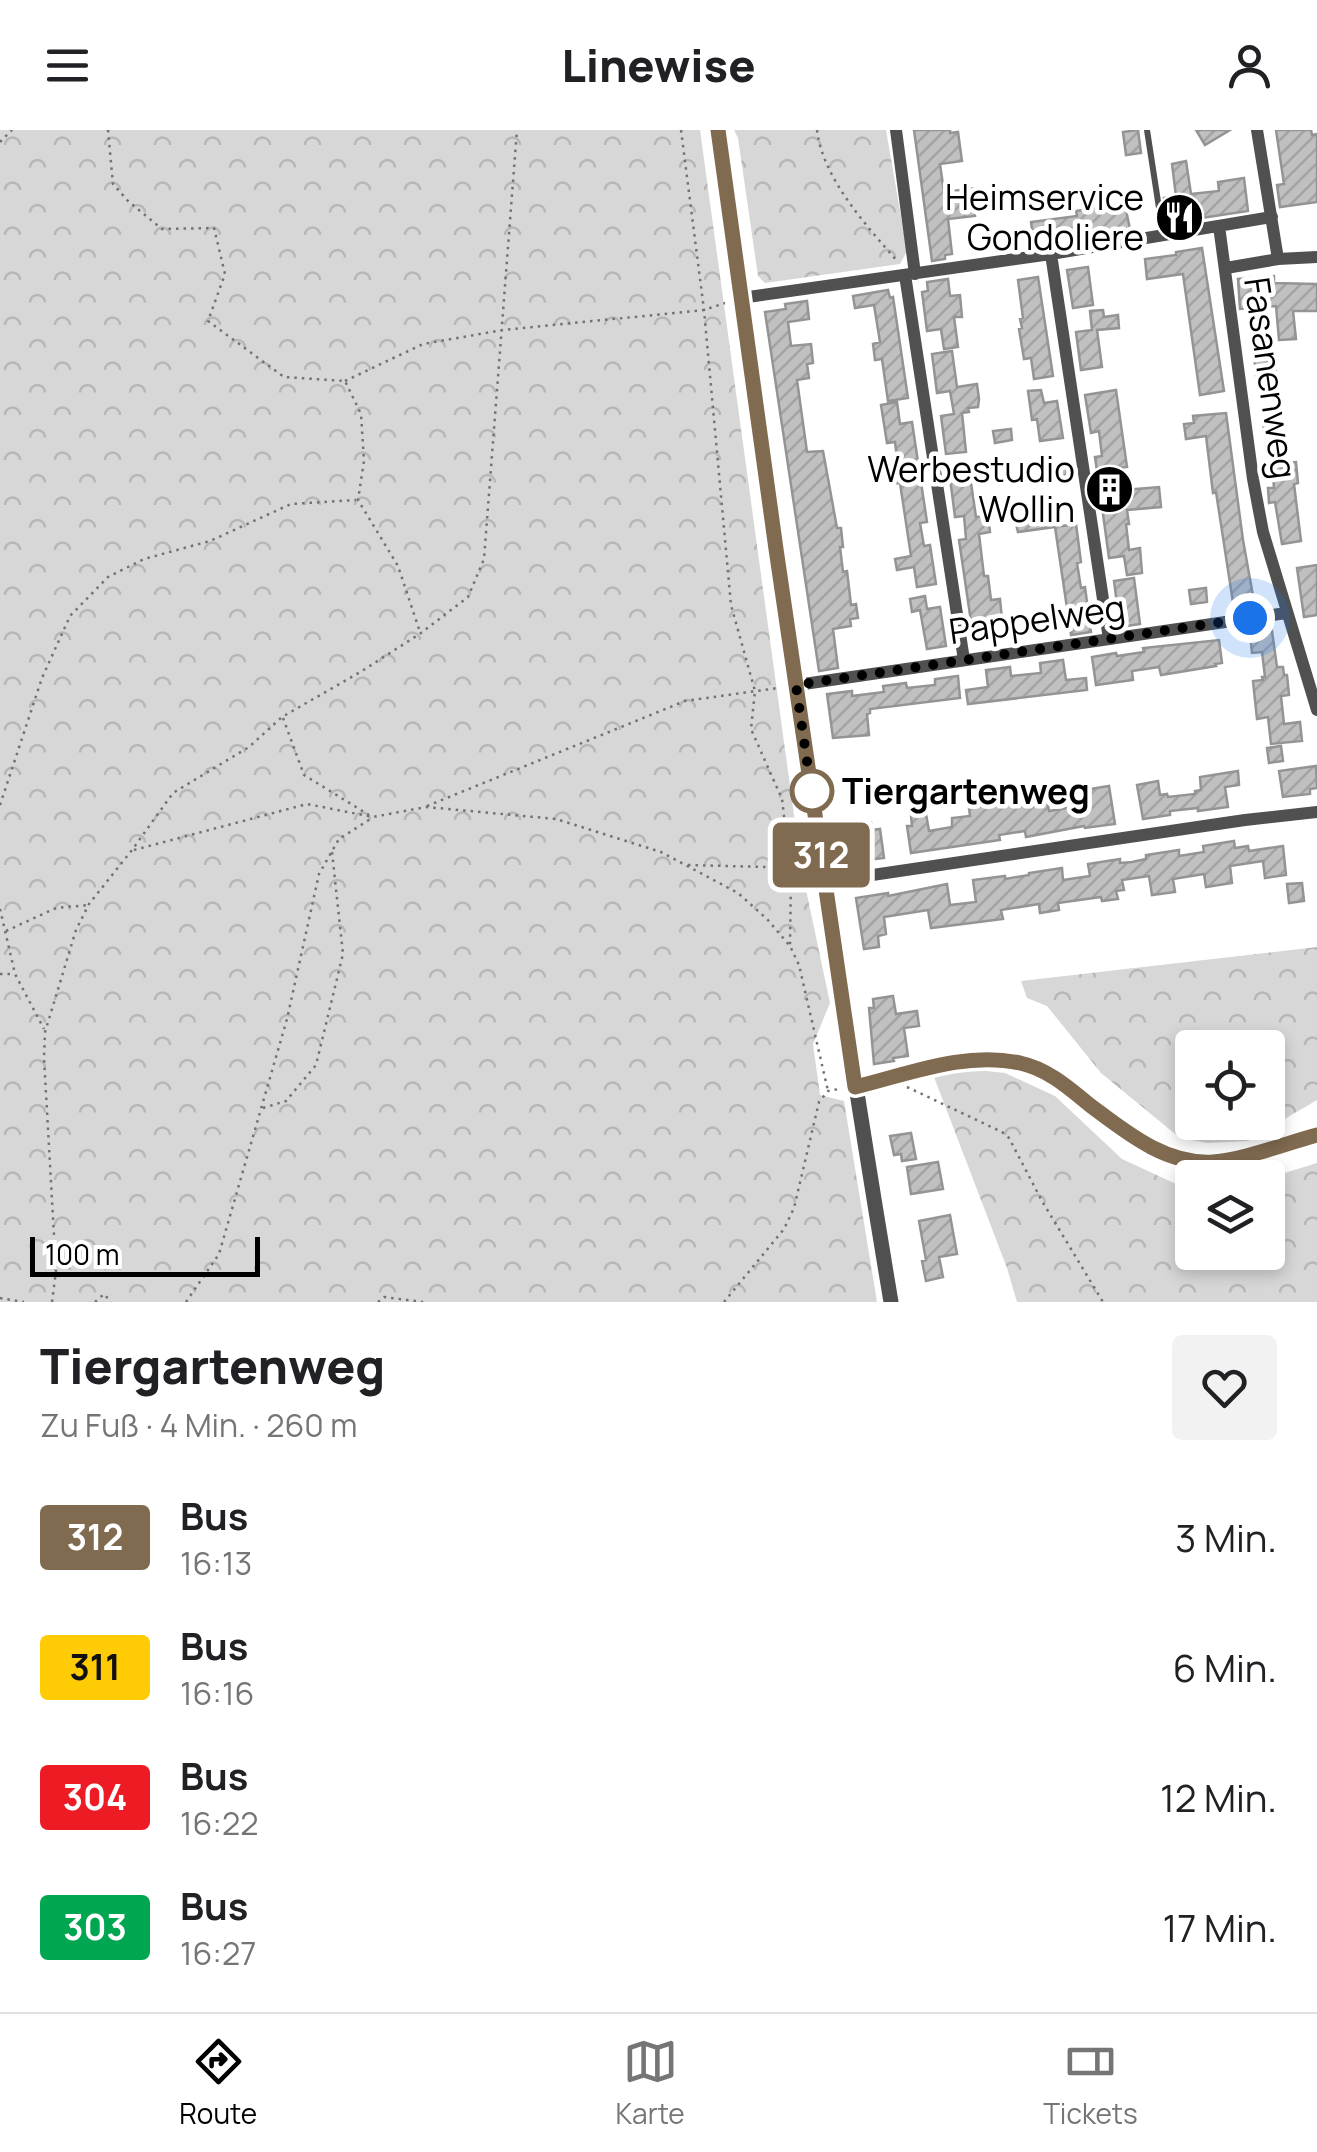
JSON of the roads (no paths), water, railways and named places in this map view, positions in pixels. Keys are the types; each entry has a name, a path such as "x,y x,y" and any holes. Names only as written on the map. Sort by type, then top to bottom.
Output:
{"street":[{"path":"718,130 824,882 892,1302"},
{"path":"896,130 909,274 964,660"},
{"path":"1254,130 1278,259"},
{"path":"741,298 1051,254 1272,217"},
{"name":"Fasanenweg","path":"1220,226 1253,480 1286,613 1317,710"},
{"path":"1051,254 1108,639"},
{"path":"1226,268 1317,257"},
{"name":"Pappelweg","path":"796,685 1286,613"},
{"path":"824,882 1317,812"},
{"path":"855,1087 958,1060 993,1059 1023,1063 1049,1073 1123,1130 1181,1160 1213,1162 1317,1135"}],"lane":[{"path":"1146,130 1164,235"}],"place":[{"name":"Heimservice Gondoliere","path":"1179,217"},
{"name":"Werbestudio Wollin","path":"1110,489"},
{"name":"Tiergartenweg","path":"812,791"}]}
